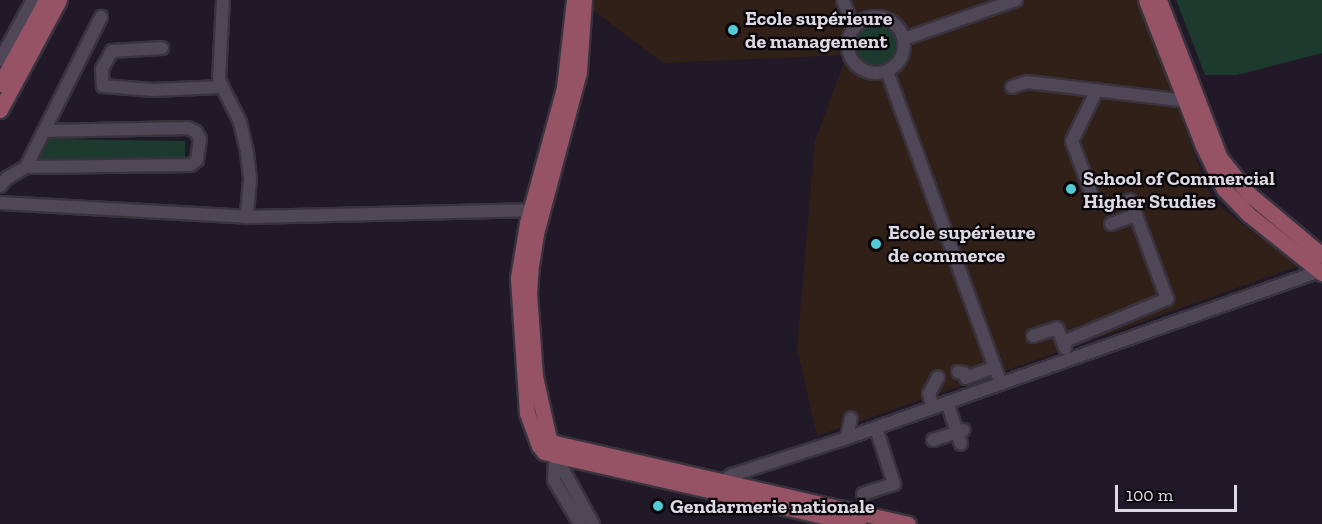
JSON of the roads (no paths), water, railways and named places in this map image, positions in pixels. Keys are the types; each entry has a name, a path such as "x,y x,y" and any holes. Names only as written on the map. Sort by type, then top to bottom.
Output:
{"main road":[{"path":"0,84 46,0"},
{"path":"0,110 59,0"},
{"path":"574,0 564,88 537,210 529,293 535,376 544,425 555,449 718,486 908,524"},
{"path":"537,210 571,110 579,72 584,0"},
{"path":"1146,0 1214,172 1224,189 1234,202 1321,272"},
{"path":"1159,0 1220,158 1232,177 1322,255"},
{"path":"718,486 804,518 858,524"}],"street":[{"path":"0,60 33,0"},
{"path":"223,0 219,59 221,87 240,122 247,153 250,179 247,217"},
{"path":"843,0 854,28"},
{"path":"904,39 1016,0"},
{"path":"26,167 102,18"},
{"path":"882,18 896,25 904,39 903,55 899,62 887,71 871,73 863,70 851,59 848,43 854,28 866,19 882,18"},
{"path":"162,48 112,51 102,69 103,86 153,90 221,87"},
{"path":"887,71 1001,384"},
{"path":"1012,87 1027,82 1186,101"},
{"path":"1095,203 1072,141 1097,90"},
{"path":"0,186 7,178 26,167 191,165 197,160 200,139 196,132 188,128 44,131"},
{"path":"1063,342 1167,299 1130,200"},
{"path":"0,202 247,217 537,210"},
{"path":"1111,224 1136,215"},
{"path":"718,486 732,476 1321,272"},
{"path":"1033,336 1057,328 1070,359"},
{"path":"958,372 964,373 966,378 995,367"},
{"path":"933,408 929,394 938,377"},
{"path":"933,440 961,435 947,402"},
{"path":"847,438 851,418"},
{"path":"863,494 894,484 876,428"},
{"path":"555,449 554,480 580,524"},
{"path":"555,449 593,524"}],"place":[{"name":"Ecole supérieure de management","path":"733,30"},
{"name":"School of Commercial Higher Studies","path":"1071,189"},
{"name":"Ecole supérieure de commerce","path":"876,244"},
{"name":"Gendarmerie nationale","path":"658,506"}]}
